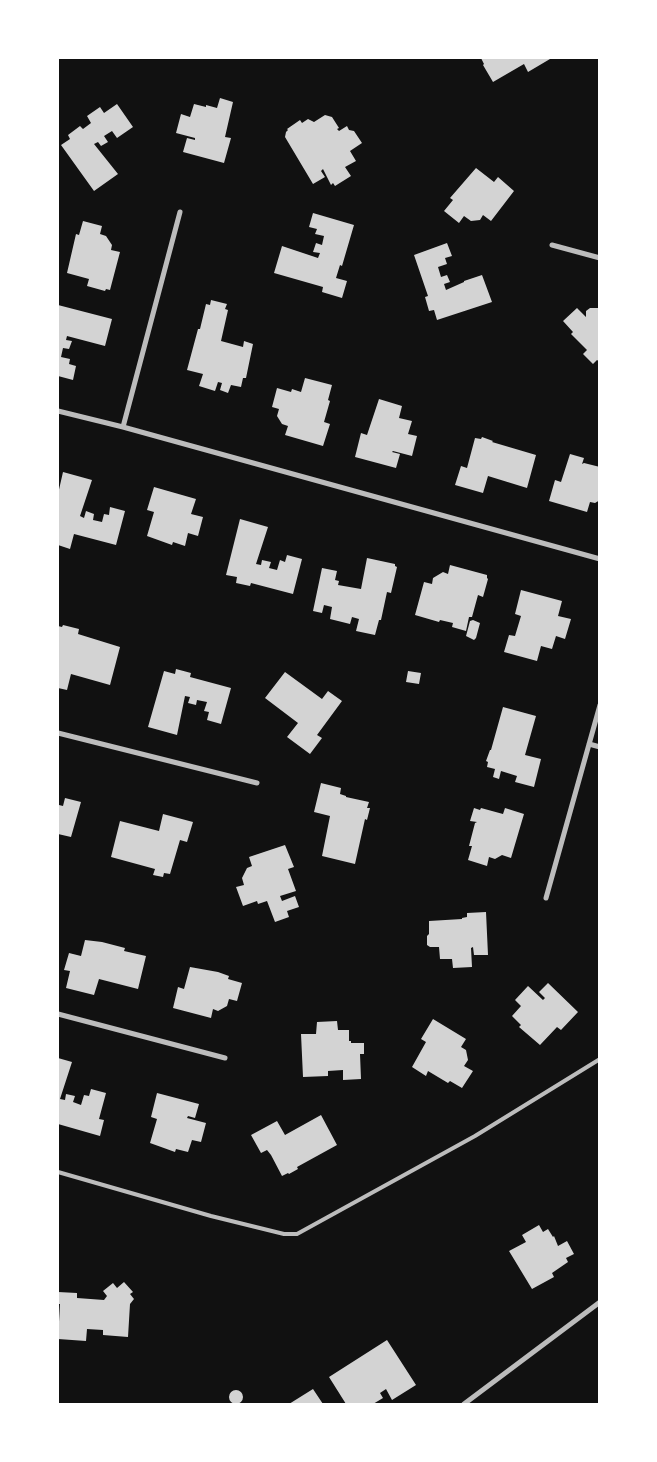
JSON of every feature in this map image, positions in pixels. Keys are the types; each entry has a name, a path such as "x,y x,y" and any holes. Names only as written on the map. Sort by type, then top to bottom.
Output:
{"street":[{"path":"123,427 180,212"},
{"path":"552,245 600,258"},
{"path":"58,412 123,427 600,559"},
{"path":"546,898 600,705"},
{"path":"58,733 257,783"},
{"path":"589,744 600,747"},
{"path":"58,1014 225,1058"},
{"path":"464,1404 600,1302"}],"lane":[{"path":"58,1172 211,1216 284,1234 297,1234 475,1136 600,1059"}],"building":[{"path":"481,58 550,59 528,72 524,64 493,82"},
{"path":"220,98 233,102 225,137 231,138 224,163 183,152 187,138 195,140 195,138 176,133 181,114 190,117 194,104 217,108"},
{"path":"117,104 133,127 117,138 112,131 104,136 108,142 101,146 98,142 94,144 118,174 94,191 61,145 70,139 68,135 80,126 83,129 91,123 87,116 100,107 104,113"},
{"path":"325,115 332,117 339,131 347,126 349,130 354,131 362,143 350,151 356,161 345,167 351,176 335,186 333,183 331,185 323,169 321,171 325,177 313,184 285,137 287,129 300,120 302,123 308,119 314,122"},
{"path":"476,168 494,182 498,177 514,191 491,221 483,215 480,220 471,221 464,216 459,223 444,211 453,200 450,198"},
{"path":"313,213 354,225 342,266 340,265 336,278 347,281 342,298 322,292 323,287 274,273 282,246 318,258 320,253 313,252 316,243 322,245 324,236 315,234 317,229 309,227"},
{"path":"83,221 102,226 100,234 106,236 112,245 111,250 120,252 110,290 106,289 105,291 87,286 89,279 67,273 76,234 79,235"},
{"path":"447,243 452,256 445,258 447,264 438,267 441,277 447,275 450,282 444,284 446,290 482,275 492,302 437,320 434,310 429,311 425,297 428,296 414,255"},
{"path":"211,300 227,304 225,309 228,310 221,341 243,347 244,341 253,344 246,378 243,378 241,387 231,385 228,393 220,390 222,383 218,382 215,391 199,386 203,374 187,370 206,304 210,305"},
{"path":"58,305 112,319 105,346 67,336 66,340 72,341 69,349 63,348 61,357 70,359 69,364 76,366 73,380 58,376"},
{"path":"577,308 586,317 586,311 590,308 598,308 600,310 600,362 597,360 593,364 583,354 587,350 571,334 573,332 563,321"},
{"path":"305,378 332,385 324,422 330,424 323,446 285,435 288,426 282,424 277,416 279,409 272,407 277,388 291,392 292,389 301,392"},
{"path":"379,399 402,406 399,418 412,421 408,434 417,436 412,456 392,452 400,454 396,468 355,457 361,433 367,435"},
{"path":"482,437 492,442 536,455 527,488 488,476 483,493 455,485 461,466 467,468 475,438 481,439"},
{"path":"570,454 584,458 582,464 600,467 600,500 595,503 590,502 587,512 549,501 555,480 561,482"},
{"path":"63,472 92,480 80,516 84,518 86,511 94,514 93,520 102,522 104,514 109,515 110,507 125,511 116,545 74,534 70,549 58,545 58,494"},
{"path":"154,487 196,499 191,514 203,517 198,536 188,533 185,546 173,542 172,545 147,536 154,512 147,510"},
{"path":"240,519 268,527 256,564 261,565 262,560 271,562 269,568 277,570 280,560 285,562 287,555 302,559 293,594 251,583 250,586 236,583 237,577 226,575"},
{"path":"367,558 395,564 397,567 391,593 387,592 381,620 379,620 375,635 356,631 359,619 352,617 350,624 330,619 332,607 324,605 322,613 313,611 322,568 337,571 335,580 339,581 338,585 361,589"},
{"path":"450,565 487,575 488,579 483,597 478,595 472,617 469,617 466,631 452,627 453,623 440,620 439,622 415,615 424,582 432,584 433,578 443,572 448,574"},
{"path":"521,590 562,601 558,616 571,619 565,639 556,636 552,649 541,646 537,661 504,652 509,635 515,636 521,616 515,614"},
{"path":"473,620 480,623 474,640 466,636 470,621"},
{"path":"63,625 79,629 78,634 120,647 110,685 71,674 67,690 58,688 58,626 62,627"},
{"path":"176,669 191,673 190,677 231,688 221,724 207,720 209,712 204,711 207,702 197,700 196,705 188,703 190,697 185,696 177,735 148,727 164,671 175,674"},
{"path":"408,671 421,673 419,684 406,682"},
{"path":"285,672 322,699 328,691 342,701 317,735 322,738 310,754 287,737 298,723 265,698"},
{"path":"503,707 536,716 525,755 541,759 534,787 515,782 517,776 501,771 499,779 493,777 495,769 487,767 488,762 486,761"},
{"path":"321,783 341,788 340,794 346,797 369,802 367,808 370,808 367,820 365,819 355,864 322,856 330,816 314,812"},
{"path":"65,798 81,802 71,837 58,834 59,805 63,806"},
{"path":"474,808 503,814 505,808 524,814 511,858 502,855 495,859 489,857 487,866 468,860 472,846 469,846 475,823 477,822 470,821"},
{"path":"163,814 193,822 187,842 180,840 170,874 164,873 163,877 153,875 155,869 111,857 120,821 159,831"},
{"path":"285,845 294,867 288,869 296,891 280,896 282,901 295,896 299,907 287,911 289,917 275,922 267,901 258,904 257,901 243,906 236,887 244,885 242,878 247,868 252,866 249,857"},
{"path":"486,912 488,955 474,955 473,947 471,948 472,967 453,968 452,959 440,959 439,947 427,945 429,921 462,919 467,917 467,913"},
{"path":"85,940 125,948 124,951 146,956 138,989 99,979 94,995 66,988 70,971 64,970 69,953 81,956"},
{"path":"190,967 218,972 229,976 228,979 242,983 237,1001 229,999 227,1006 218,1011 213,1009 211,1018 173,1008 178,987 184,989"},
{"path":"548,983 578,1012 561,1030 557,1027 540,1045 519,1027 521,1025 512,1016 521,1006 515,1000 528,986 543,1000 545,998 539,992"},
{"path":"433,1019 466,1039 461,1047 466,1050 468,1060 464,1066 473,1071 462,1088 450,1081 448,1083 428,1071 426,1076 412,1067 426,1042 421,1039"},
{"path":"337,1021 338,1030 349,1030 349,1041 351,1043 364,1043 364,1054 360,1054 361,1079 343,1080 343,1070 328,1071 328,1076 303,1077 301,1034 316,1034 317,1022"},
{"path":"58,1058 72,1062 60,1099 65,1100 66,1094 75,1096 73,1102 81,1105 84,1095 89,1096 91,1089 106,1093 99,1119 104,1120 100,1136 58,1124"},
{"path":"157,1093 199,1104 195,1118 188,1116 187,1118 206,1123 201,1142 192,1140 188,1152 176,1149 175,1152 150,1143 157,1119 151,1117"},
{"path":"321,1115 337,1145 297,1167 298,1169 282,1176 271,1155 267,1150 261,1153 251,1135 277,1121 285,1135"},
{"path":"539,1225 543,1232 548,1229 554,1236 558,1246 567,1241 574,1254 566,1258 568,1262 552,1273 554,1277 532,1289 509,1251 526,1242 522,1235"},
{"path":"124,1282 133,1292 130,1294 134,1299 130,1304 128,1337 103,1335 103,1330 87,1329 86,1341 58,1339 60,1304 58,1304 58,1292 77,1293 77,1298 104,1300 107,1296 103,1291 113,1283 117,1288"},
{"path":"387,1340 416,1385 392,1400 386,1389 380,1393 383,1398 373,1404 346,1404 329,1377"},
{"path":"313,1389 323,1404 289,1404"},
{"path":"236,1390 241,1392 243,1397 241,1402 236,1404 231,1402 229,1397 231,1392"}]}
